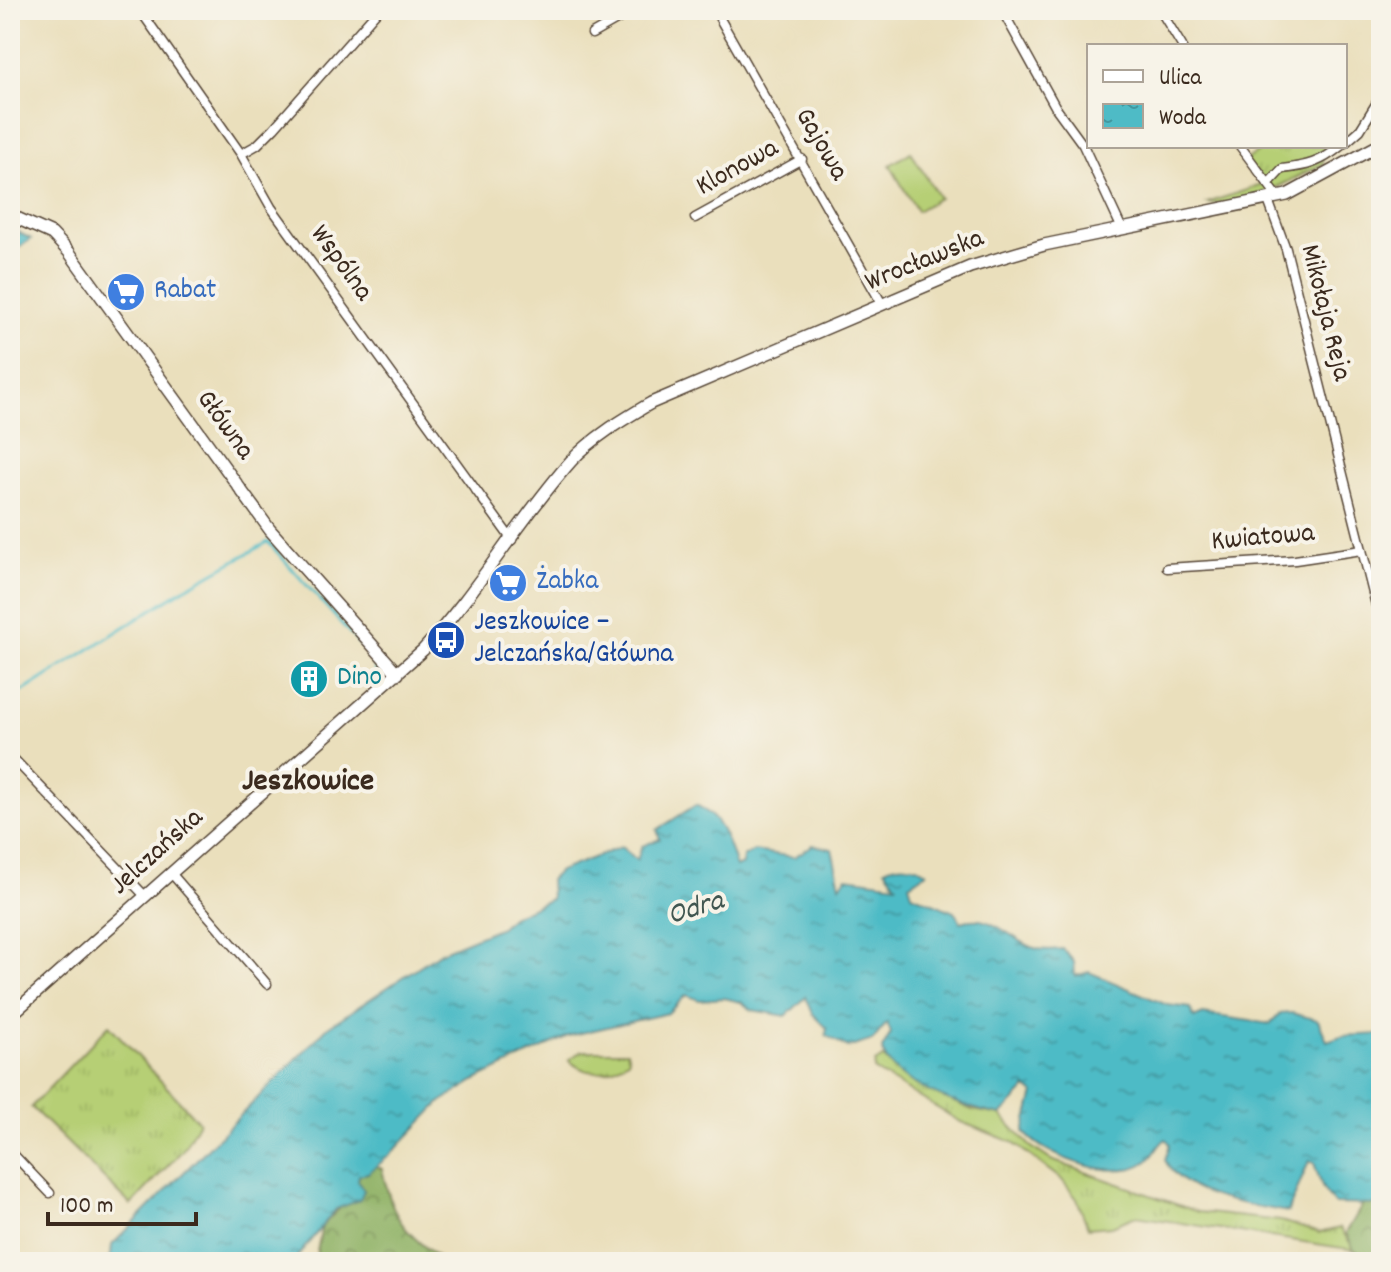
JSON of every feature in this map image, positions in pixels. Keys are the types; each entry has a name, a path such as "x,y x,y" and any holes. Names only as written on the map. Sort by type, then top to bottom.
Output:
{"main road":[{"name":"Wrocławska","path":"531,514 573,459 618,423 651,403 970,267 1044,245 1273,198 1314,183 1381,144"},
{"name":"Główna","path":"10,215 52,234 69,252 270,530 398,674"},
{"name":"Jelczańska","path":"10,1016 398,674 458,612 531,514"}],"street":[{"name":"Wspólna","path":"140,10 241,154 271,207 512,540"},
{"path":"241,154 257,145 274,128 378,10"},
{"path":"592,34 634,10"},
{"name":"Gajowa","path":"715,10 882,304"},
{"path":"1002,10 1056,108 1083,145 1122,229"},
{"path":"1160,10 1181,44"},
{"path":"1347,141 1360,130 1381,96"},
{"name":"Mikołaja Reja","path":"1241,148 1268,184 1273,198 1381,625"},
{"path":"1268,184 1282,169 1294,170 1312,164 1337,148"},
{"name":"Klonowa","path":"695,218 802,159"},
{"name":"Kwiatowa","path":"1167,568 1295,560 1362,550"},
{"path":"10,755 145,896"},
{"path":"171,873 267,984"},
{"path":"10,1160 15,1156 50,1193"}],"green space":[{"path":"1264,148 1332,148 1323,155 1323,164 1266,192 1236,202 1207,203 1262,185 1246,160"},
{"path":"911,152 939,198 917,211 890,165"},
{"path":"109,1025 199,1122 182,1151 131,1205 31,1107"},
{"path":"581,1051 627,1051 629,1059 606,1071 591,1072 569,1060"},
{"path":"883,1058 918,1086 972,1110 1001,1115 1030,1146 1051,1160 1198,1212 1281,1221 1319,1233 1340,1228 1355,1250 1136,1216 1112,1226 1088,1228 1077,1199 1062,1180 1012,1142 961,1122 874,1070 875,1063"},
{"path":"377,1166 382,1169 391,1201 402,1223 444,1262 315,1262 322,1226 346,1202 359,1175"},
{"path":"1363,1204 1381,1205 1381,1262 1354,1250 1346,1233"}],"water":[{"path":"10,228 31,239 10,254"},
{"name":"Odra","path":"696,805 718,823 736,867 742,864 743,857 754,851 794,857 813,845 832,849 840,885 847,877 896,884 885,869 895,865 912,865 927,873 909,884 912,894 954,912 961,922 982,920 1037,949 1063,949 1074,962 1075,976 1089,972 1167,1005 1191,1008 1194,1018 1203,1014 1270,1024 1279,1014 1292,1013 1318,1020 1327,1041 1341,1036 1381,1034 1381,1205 1334,1204 1323,1189 1314,1163 1309,1161 1288,1212 1219,1198 1187,1184 1174,1173 1165,1160 1170,1144 1166,1139 1149,1160 1133,1168 1117,1170 1082,1164 1048,1150 1024,1132 1034,1093 1027,1088 1001,1115 951,1101 914,1084 888,1062 882,1049 891,1033 887,1023 873,1040 848,1048 826,1035 827,1028 813,1014 806,997 786,1016 752,1010 741,1002 724,998 699,1000 686,995 668,1013 568,1036 476,1080 441,1102 390,1155 368,1173 359,1175 358,1181 364,1190 360,1200 336,1209 293,1262 105,1262 111,1255 112,1245 328,1027 441,952 501,927 511,917 551,899 550,880 559,871 621,847 637,860 642,846 660,839 657,830"}],"waterway":[{"path":"10,681 22,692 184,589 268,542 374,660 376,674"}],"place":[{"name":"Rabat","path":"126,292"},
{"name":"Żabka","path":"508,583"},
{"name":"Jeszkowice – Jelczańska/Główna","path":"446,640"},
{"name":"Dino","path":"309,679"}],"district":[{"name":"Jeszkowice","path":"308,783"}]}
